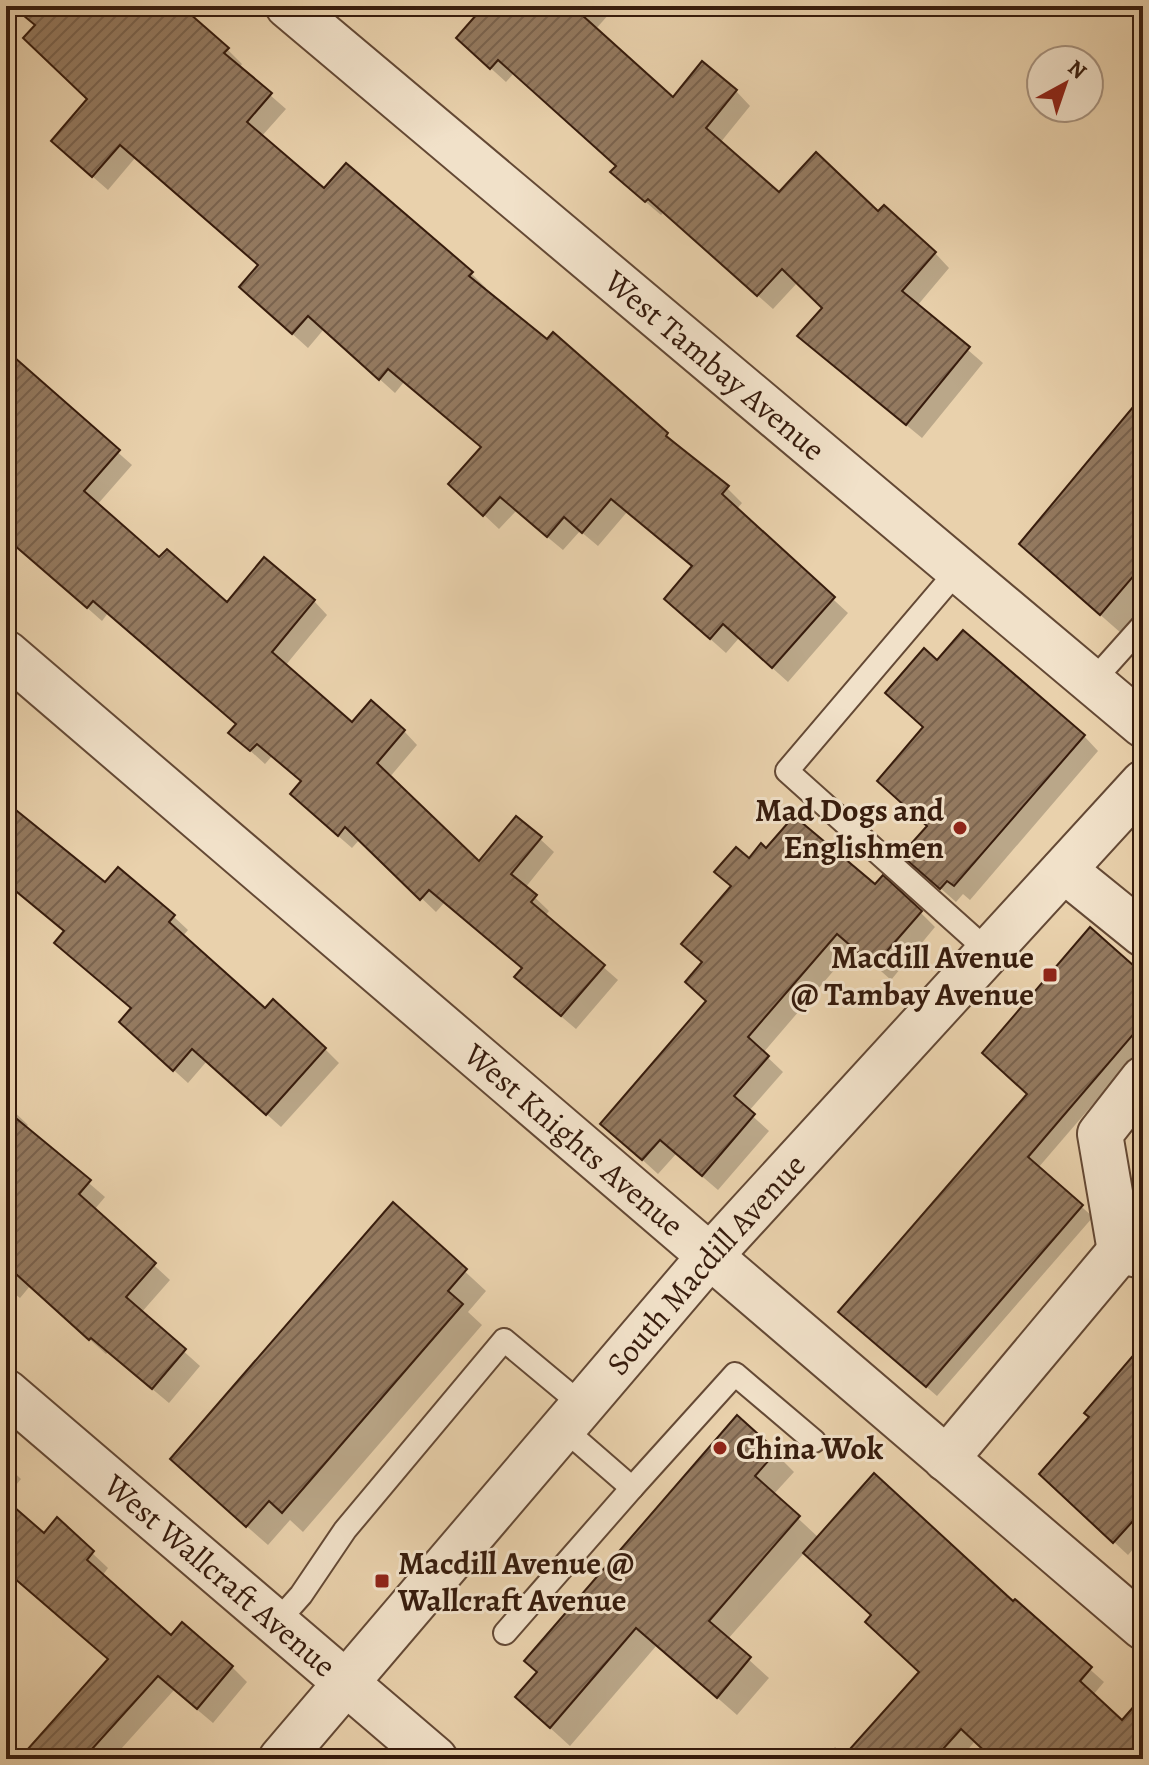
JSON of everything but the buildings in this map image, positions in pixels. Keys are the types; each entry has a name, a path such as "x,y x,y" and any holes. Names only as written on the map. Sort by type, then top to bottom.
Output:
{"street":[{"name":"West Tambay Avenue","path":"288,6 1143,725"},
{"name":"West Knights Avenue","path":"6,653 1143,1627"},
{"name":"South Macdill Avenue","path":"281,1759 709,1257 1143,783"},
{"path":"1064,870 1143,934"},
{"path":"946,1459 1132,1254 1100,1134 1143,1079"},
{"name":"West Wallcraft Avenue","path":"6,1392 435,1759"}],"lane":[{"path":"958,570 787,771 989,952"},
{"path":"1092,682 1143,625"},
{"path":"276,1623 301,1595 345,1530 504,1340 632,1488"},
{"path":"505,1633 735,1374 814,1441"}],"place":[{"name":"Mad Dogs and Englishmen","path":"960,828"},
{"name":"Macdill Avenue @ Tambay Avenue","path":"1050,975"},
{"name":"China Wok","path":"720,1448"},
{"name":"Macdill Avenue @ Wallcraft Avenue","path":"382,1581"}]}
